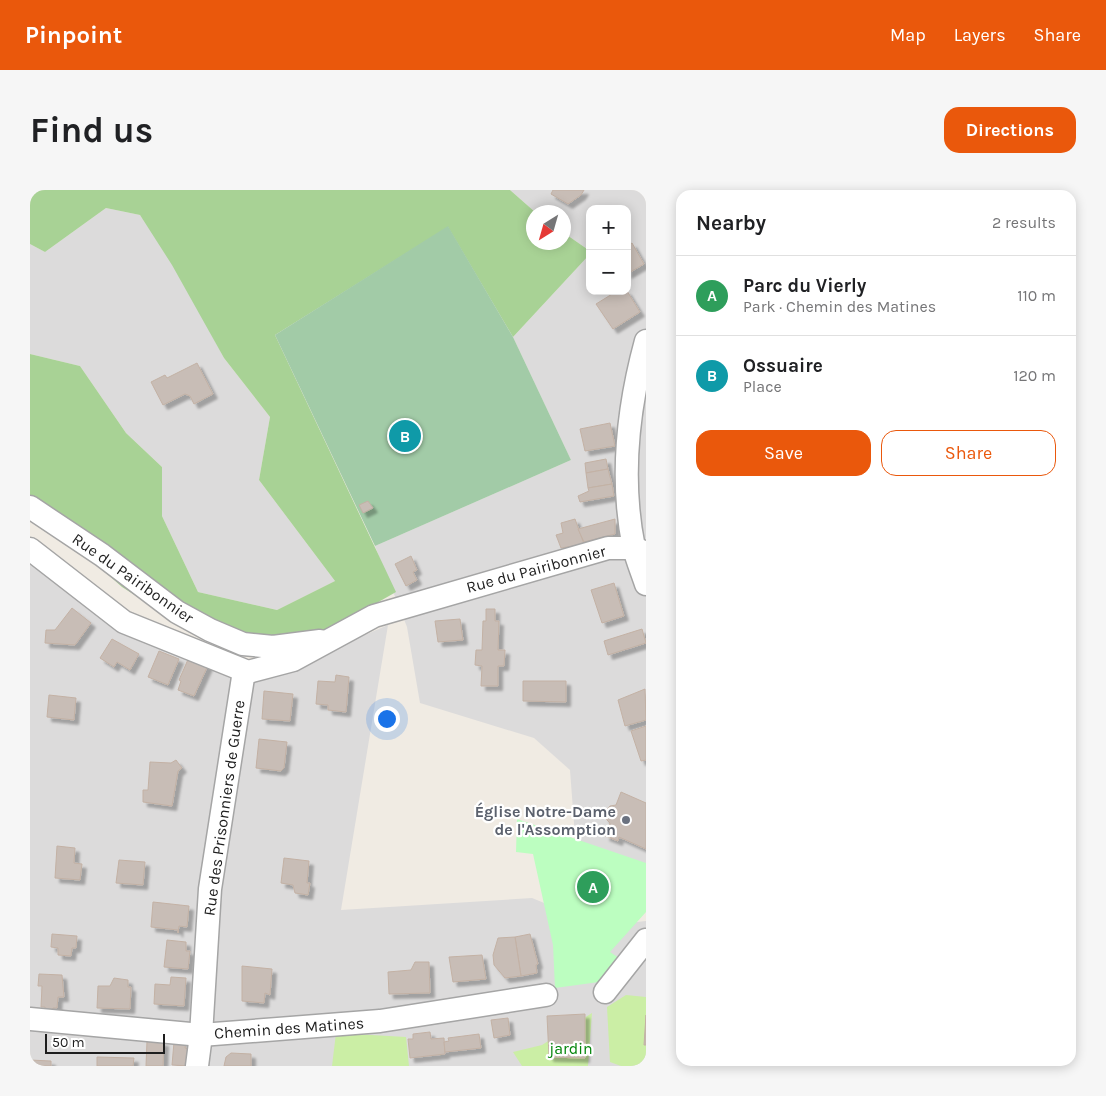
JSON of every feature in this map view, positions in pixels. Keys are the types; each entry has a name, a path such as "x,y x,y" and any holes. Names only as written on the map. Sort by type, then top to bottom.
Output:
{"street":[{"path":"646,341 628,434 627,483 646,584"},
{"name":"Rue du Pairibonnier","path":"30,507 102,555 177,612 210,630 243,644 273,647 304,641 329,641"},
{"name":"Rue du Pairibonnier","path":"246,672 292,660 374,616 608,548 640,550"},
{"path":"30,549 124,622 246,672"},
{"name":"Rue des Prisonniers de Guerre","path":"197,1066 201,1034 210,889 246,672"},
{"path":"605,992 646,940"},
{"name":"Chemin des Matines","path":"30,1020 201,1034 380,1021 546,995"}],"shaded area":[{"path":"510,190 646,190 646,885 577,863 570,770 534,738 420,703 407,627 375,546 571,460 513,337 586,258 586,295 631,295 631,205 586,205 586,248 571,238 571,205 527,205"},
{"path":"106,208 140,215 172,261 224,358 270,417 259,480 335,581 277,610 198,592 162,516 162,467 126,433 80,366 30,354 30,244 45,252"},
{"path":"30,549 165,643 241,675 307,660 388,625 341,910 532,898 600,926 646,921 646,1066 30,1066"}],"green space":[{"path":"30,190 510,190 527,205 526,250 571,250 571,238 586,248 586,258 513,337 448,227 275,335 396,592 273,662 215,640 171,618 122,587 87,556 30,520 30,354 80,366 126,433 162,467 162,516 198,592 277,610 335,581 259,480 270,417 224,358 172,265 140,215 106,208 45,252 30,244"},
{"path":"448,226 513,337 571,460 375,546 275,335"},
{"path":"517,819 646,863 646,912 610,952 619,958 599,982 555,988 553,945 533,854 516,852"},
{"name":"jardin","path":"626,995 646,997 646,1066 621,1066 610,1062 607,1007"},
{"name":"jardin","path":"592,1013 588,1066 522,1066 513,1052 542,1045"},
{"path":"336,1033 406,1037 409,1066 332,1066"}],"building":[{"path":"553,190 584,190 581,195 568,204 551,194"},
{"path":"631,244 644,264 631,272 631,250"},
{"path":"611,295 629,295 640,312 613,329 596,304"},
{"path":"197,363 213,394 194,404 190,396 185,394 163,405 151,382 165,375 167,378"},
{"path":"610,423 615,446 585,451 580,429"},
{"path":"406,432 409,437 403,440 401,435"},
{"path":"606,459 608,469 586,473 585,463"},
{"path":"608,469 612,484 588,488 586,473"},
{"path":"612,484 614,496 580,502 578,496 589,491 588,488"},
{"path":"368,501 373,508 363,513 359,505"},
{"path":"575,519 584,544 561,548 556,535 563,533 561,523"},
{"path":"615,519 615,534 584,542 578,529"},
{"path":"411,556 417,570 413,572 417,580 406,586 395,564"},
{"path":"614,583 624,616 602,623 591,590"},
{"path":"72,608 91,623 75,645 45,643 46,630 55,630"},
{"path":"486,609 495,609 495,621 499,621 498,650 505,650 504,666 498,666 498,686 481,686 482,666 475,665 476,650 482,650 483,621 486,621"},
{"path":"460,619 463,640 438,642 435,621"},
{"path":"642,629 646,643 608,655 604,641"},
{"path":"112,639 139,654 130,670 117,662 114,667 100,658"},
{"path":"159,651 179,659 168,685 148,677"},
{"path":"190,655 209,663 194,696 178,690 181,681 179,680"},
{"path":"336,675 349,677 346,712 328,710 328,705 316,704 318,681 335,682"},
{"path":"523,681 566,681 566,702 523,701"},
{"path":"645,689 646,720 625,726 618,700"},
{"path":"264,691 293,694 290,721 262,719"},
{"path":"49,695 76,698 74,720 47,717"},
{"path":"646,726 646,760 641,761 631,731"},
{"path":"259,739 287,742 284,768 281,771 256,768"},
{"path":"176,760 182,768 178,771 172,806 143,802 143,790 148,790 150,762 171,763"},
{"name":"Église Notre-Dame de l'Assomption","path":"621,792 646,803 646,849 619,837 618,841 605,836 610,823 605,818 605,811 610,806 616,805"},
{"path":"57,846 75,848 74,863 82,864 80,880 55,878"},
{"path":"284,858 309,861 307,883 310,883 308,895 295,893 293,885 281,883"},
{"path":"119,860 145,862 143,885 116,883"},
{"path":"153,902 189,906 187,927 179,926 178,933 178,930 151,927"},
{"path":"52,934 77,936 76,948 72,948 71,956 58,955 58,948 51,947"},
{"path":"530,934 538,964 536,965 537,973 521,976 515,937"},
{"path":"515,937 521,976 505,978 494,965 493,955 498,938"},
{"path":"167,940 186,942 186,951 190,951 188,969 164,967"},
{"path":"482,955 486,979 453,982 449,957"},
{"path":"415,962 429,962 430,993 389,994 388,972 411,970"},
{"path":"242,966 272,969 270,995 265,993 264,1003 242,1001"},
{"path":"39,974 62,975 64,997 58,997 57,1008 53,1008 53,1010 45,1010 45,1007 41,1007 42,986 38,986"},
{"path":"171,977 186,978 184,1006 154,1004 155,984 170,985"},
{"path":"114,978 128,980 128,987 131,987 130,1009 97,1008 98,986 110,986"},
{"path":"585,1014 585,1058 549,1057 547,1016"},
{"path":"646,1015 646,1045 644,1045"},
{"path":"508,1018 510,1035 494,1038 491,1020"},
{"path":"430,1032 431,1039 444,1038 445,1054 410,1058 408,1039 413,1039 413,1034"},
{"path":"479,1034 481,1048 445,1052 444,1042 449,1041 448,1038"},
{"path":"147,1041 164,1042 163,1066 146,1066"},
{"path":"174,1042 186,1043 185,1048 190,1049 189,1066 172,1065"},
{"path":"231,1053 251,1054 251,1066 224,1066 226,1057"},
{"path":"97,1057 134,1058 133,1066 97,1066"},
{"path":"30,1060 51,1061 51,1066 30,1066"}],"place":[{"name":"Ossuaire","path":"405,436"},
{"name":"Église Notre-Dame de l'Assomption","path":"626,820"},
{"name":"Parc du Vierly","path":"593,887"}]}
